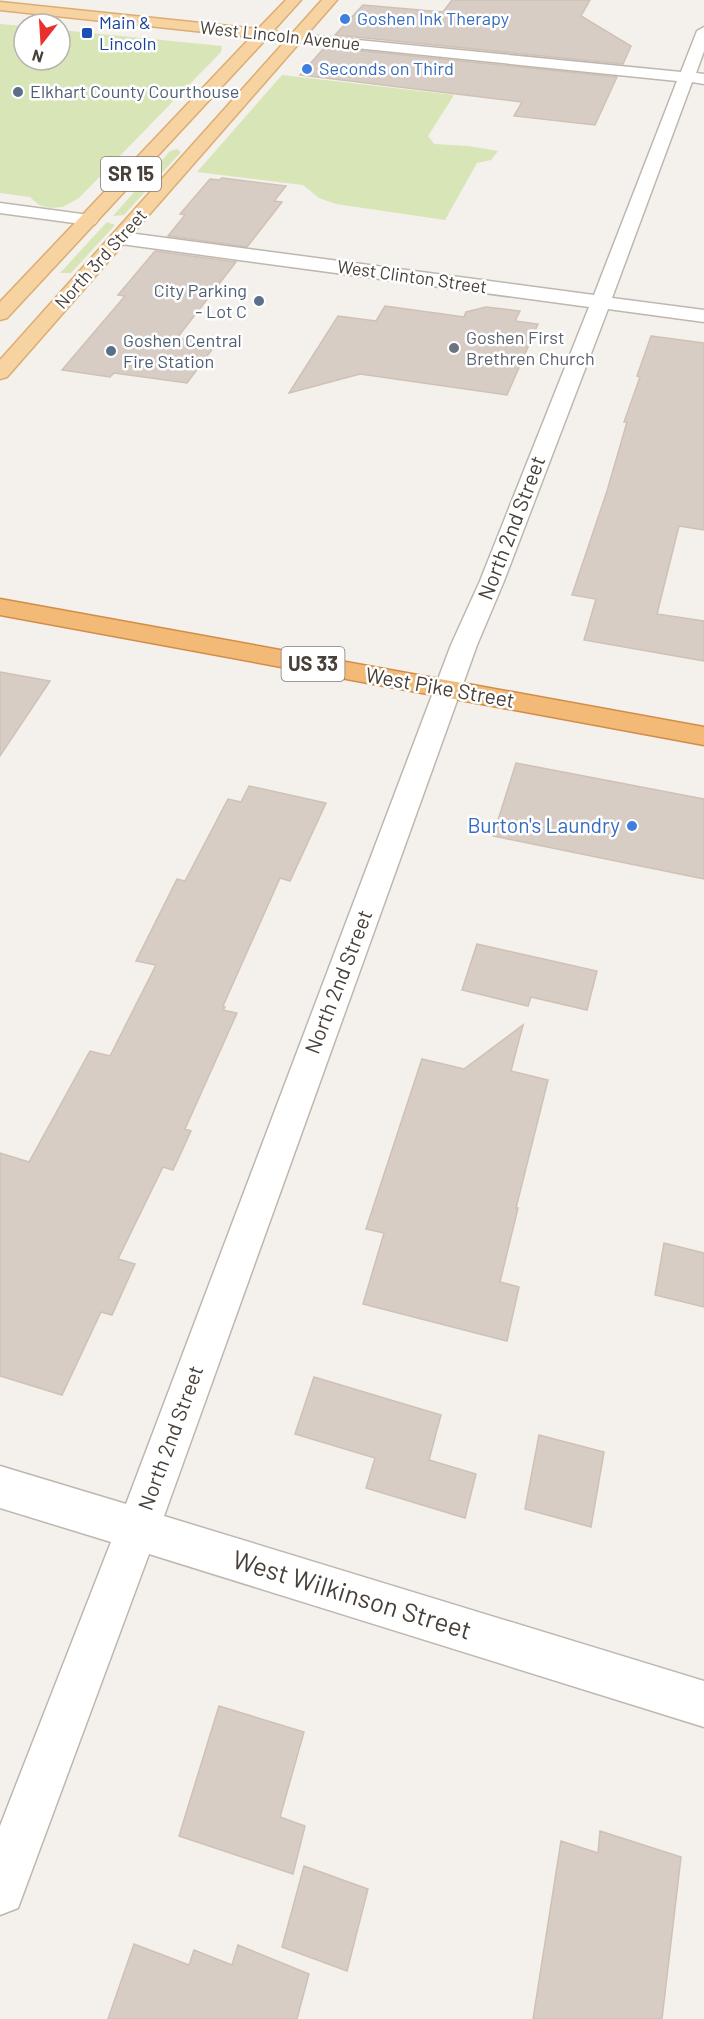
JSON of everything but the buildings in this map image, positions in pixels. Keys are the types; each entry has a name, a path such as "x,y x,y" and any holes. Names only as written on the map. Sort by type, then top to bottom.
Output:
{"highway":[{"name":"West Pike Street","path":"0,607 704,736"}],"main road":[{"name":"SR 15","path":"262,34 294,0"},
{"name":"SR 15","path":"297,38 330,0"},
{"name":"West Lincoln Avenue","path":"0,6 297,38"},
{"name":"North 3rd Street","path":"0,314 262,34"},
{"name":"North 3rd Street","path":"0,373 297,38"}],"street":[{"name":"North 2nd Street","path":"0,1890 137,1529 448,689 601,302 695,78 704,31"},
{"name":"West Lincoln Avenue","path":"297,38 695,78"},
{"path":"0,208 89,220"},
{"path":"0,226 74,236"},
{"name":"West Clinton Street","path":"121,238 704,316"},
{"name":"West Wilkinson Street","path":"0,1487 704,1704"}],"green space":[{"path":"0,24 12,25 12,72 72,72 72,31 222,46 221,52 79,198 63,207 50,208 39,205 30,197 0,193"},
{"path":"282,75 454,95 428,136 434,144 498,151 491,160 477,163 445,220 336,204 319,198 303,185 197,172"},
{"path":"177,149 181,152 124,215 113,216 170,151"},
{"path":"107,222 115,225 71,273 60,273"}],"place":[{"name":"Goshen Ink Therapy","path":"345,19"},
{"name":"Main & Lincoln","path":"87,33"},
{"name":"Seconds on Third","path":"307,69"},
{"name":"Elkhart County Courthouse","path":"18,92"},
{"name":"City Parking - Lot C","path":"259,301"},
{"name":"Goshen First Brethren Church","path":"454,348"},
{"name":"Goshen Central Fire Station","path":"111,351"},
{"name":"Burton's Laundry","path":"632,826"}]}
